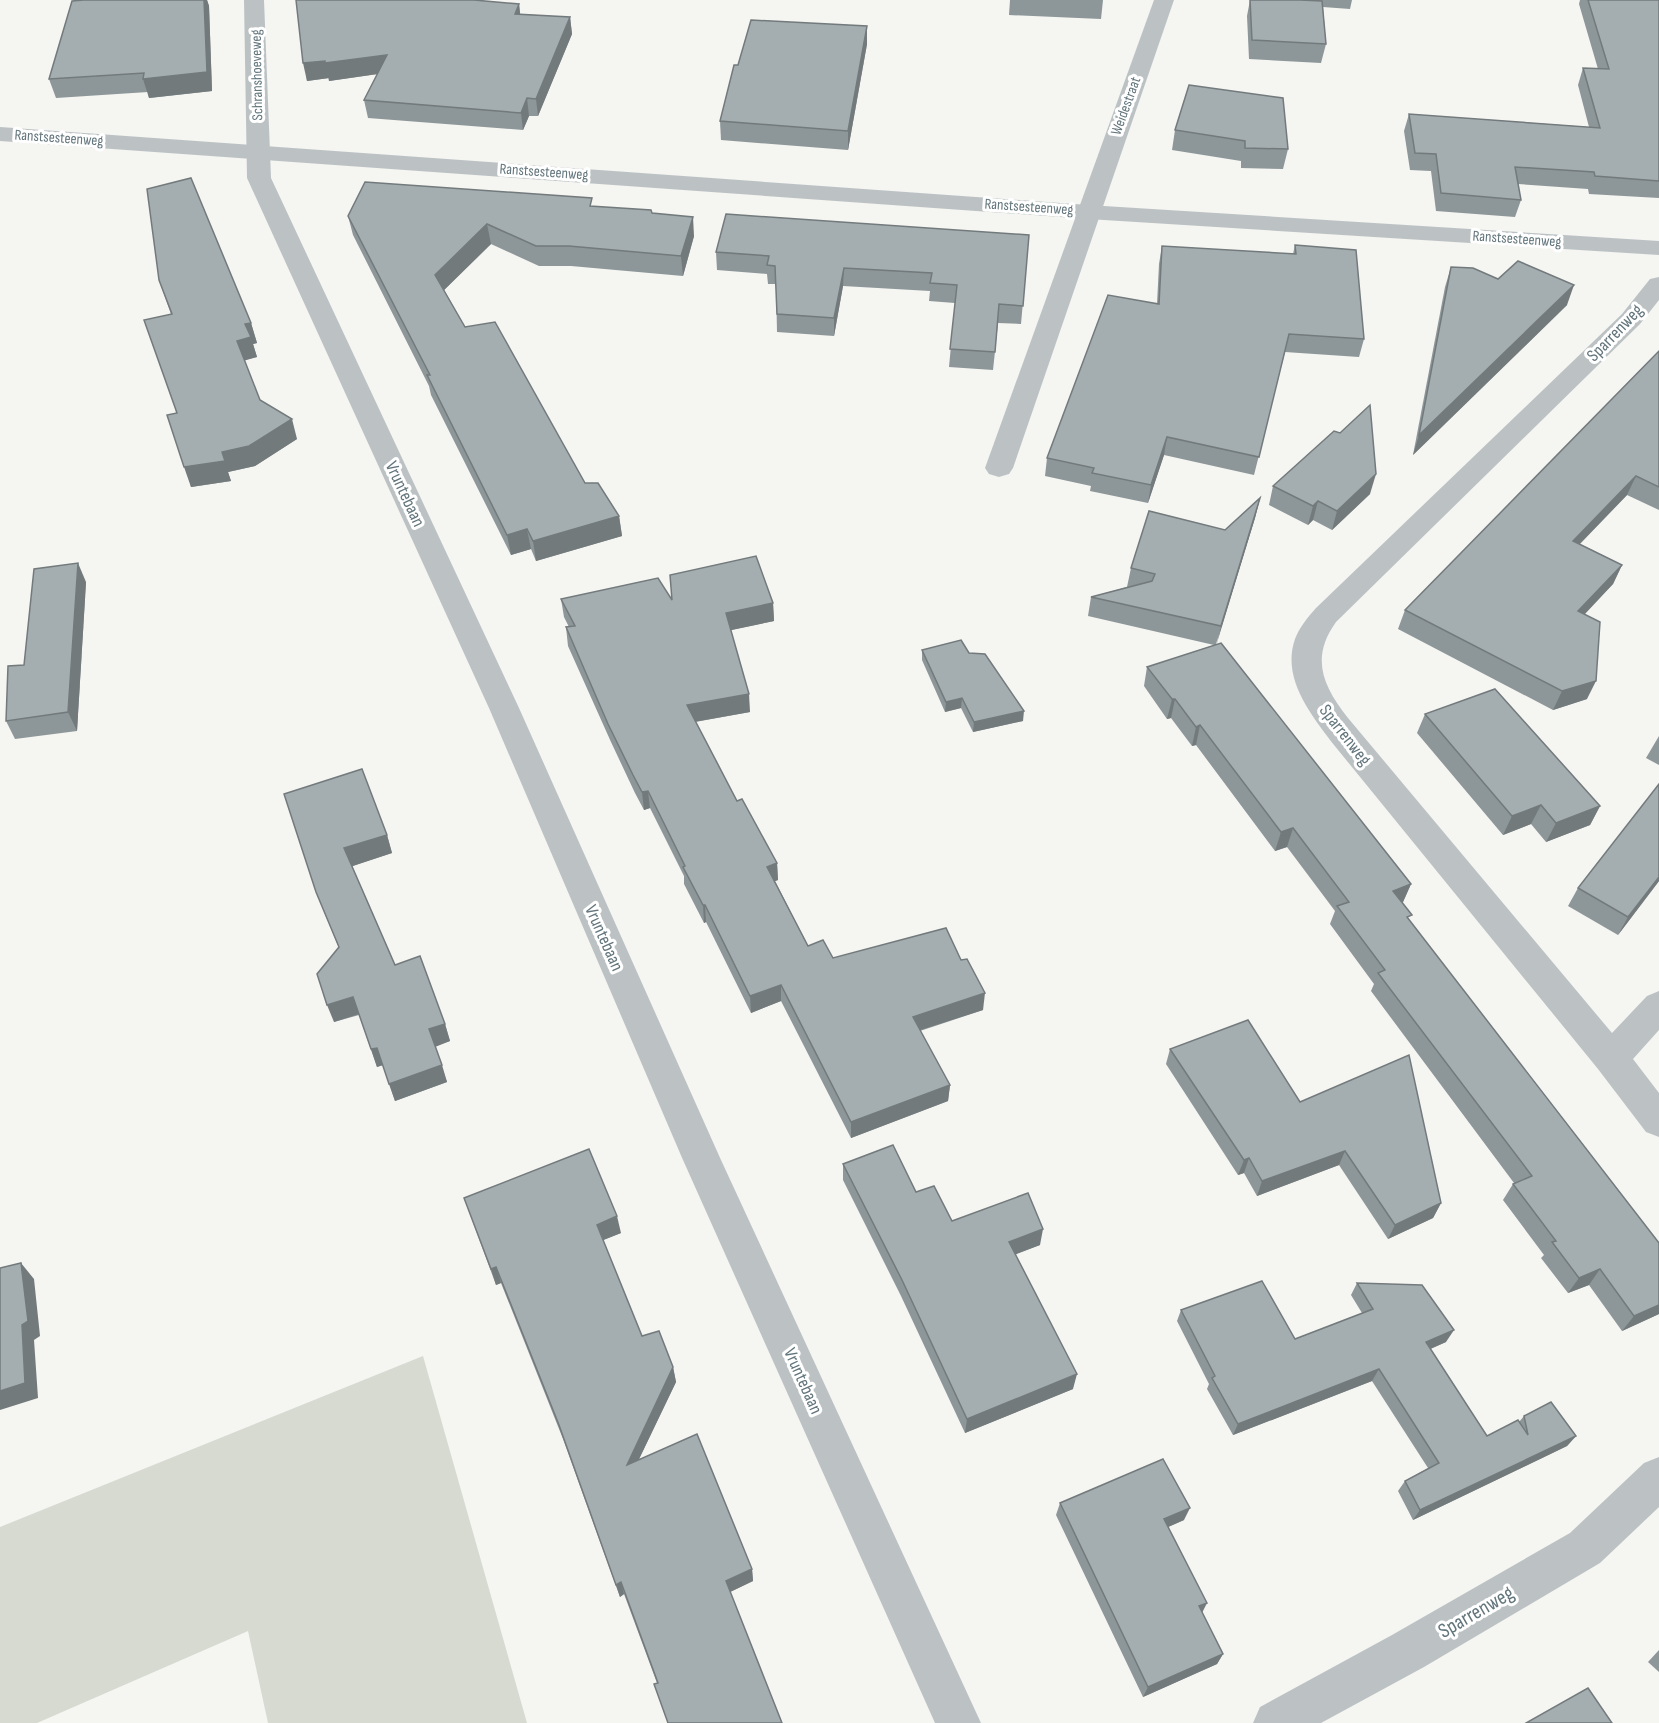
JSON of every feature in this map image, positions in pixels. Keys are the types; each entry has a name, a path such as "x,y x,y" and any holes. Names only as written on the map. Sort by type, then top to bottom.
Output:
{"street":[{"name":"Schranshoeveweg","path":"255,0 258,151"},
{"name":"Weidestraat","path":"1088,212 1164,0"},
{"name":"Ranstsesteenweg","path":"0,134 1088,212 1659,249"},
{"name":"Vruntebaan","path":"258,151 259,178 504,708 702,1160 958,1723"},
{"name":"Ranstsesteenweg","path":"999,468 1056,313 1088,212"},
{"name":"Sparrenweg","path":"1659,284 1631,319 1326,615 1310,639 1307,666 1314,695 1345,737 1611,1058 1659,1121"},
{"path":"1611,1058 1659,1006"},
{"name":"Sparrenweg","path":"1276,1723 1408,1651 1585,1548 1659,1478"}],"shaded area":[{"path":"423,1356 527,1723 268,1723 248,1631 37,1723 0,1723 0,1527"}],"building":[{"path":"204,0 207,72 143,79 144,73 49,79 72,1"},
{"path":"296,0 474,0 519,4 515,14 570,17 536,99 527,98 521,113 364,100 387,55 325,63 325,61 303,63"},
{"path":"1250,0 1322,1 1326,44 1252,40"},
{"path":"1588,0 1659,0 1659,181 1595,176 1594,172 1515,167 1521,200 1441,193 1436,154 1415,153 1409,114 1600,128 1583,68 1609,69"},
{"path":"751,20 867,26 848,131 720,121 734,65 738,65"},
{"path":"1189,85 1283,98 1288,149 1245,148 1245,141 1175,130"},
{"path":"191,178 251,323 245,324 251,337 237,341 260,400 292,419 249,446 222,452 225,461 184,467 167,415 177,413 144,320 172,314 159,280 147,189"},
{"path":"365,182 592,198 590,206 651,210 652,213 693,217 681,256 569,246 536,246 487,224 435,275 465,327 495,322 585,483 598,483 619,516 533,541 527,529 507,535 427,375 430,375 348,216"},
{"path":"726,214 1029,235 1023,306 999,304 995,352 950,349 957,285 930,283 932,273 844,268 834,318 777,314 775,266 767,265 769,256 716,252"},
{"path":"1295,245 1356,250 1364,339 1289,334 1259,457 1167,437 1151,485 1092,473 1094,468 1047,458 1108,295 1159,304 1162,246 1296,254"},
{"path":"1518,261 1574,285 1419,435 1451,267 1473,268 1498,279"},
{"path":"1659,351 1659,487 1636,476 1573,541 1622,565 1578,611 1600,622 1596,681 1562,691 1405,610"},
{"path":"1370,405 1376,474 1337,511 1318,501 1313,506 1273,486 1334,431 1340,433"},
{"path":"1260,498 1221,626 1091,597 1152,581 1155,574 1131,568 1149,511 1225,530"},
{"path":"756,556 773,603 726,613 749,694 687,705 737,801 742,799 777,863 767,867 808,946 823,940 833,958 946,928 961,960 967,959 985,993 913,1017 950,1085 851,1122 781,985 750,996 705,905 683,867 685,866 648,791 642,792 608,724 566,627 575,626 561,599 658,578 672,600 670,575"},
{"path":"78,563 68,712 6,721 8,666 24,665 34,569"},
{"path":"961,640 969,653 985,654 1024,711 974,722 962,698 946,702 922,650"},
{"path":"1221,643 1411,884 1393,891 1412,915 1407,917 1659,1243 1659,1305 1634,1316 1600,1269 1579,1278 1552,1242 1556,1241 1513,1184 1532,1176 1378,973 1385,970 1337,906 1349,902 1293,828 1281,832 1200,725 1196,727 1147,667"},
{"path":"1495,689 1600,806 1556,823 1541,805 1512,816 1425,714"},
{"path":"362,769 387,835 344,848 395,965 420,956 445,1024 429,1029 442,1065 389,1084 377,1048 371,1049 353,997 327,1005 317,974 339,947 316,892 284,794"},
{"path":"1659,784 1659,877 1628,917 1578,888"},
{"path":"1248,1020 1300,1102 1409,1055 1441,1203 1395,1225 1345,1151 1262,1181 1249,1158 1244,1160 1170,1049"},
{"path":"893,1145 916,1192 934,1186 952,1221 1028,1193 1043,1229 1009,1242 1077,1374 967,1419 902,1280 843,1164"},
{"path":"589,1149 617,1216 597,1225 642,1336 659,1331 673,1367 627,1465 697,1434 752,1569 726,1581 782,1723 668,1723 654,1684 658,1683 621,1582 616,1585 559,1425 496,1267 491,1269 464,1198"},
{"path":"21,1263 28,1321 22,1325 25,1383 0,1391 0,1268"},
{"path":"1262,1281 1295,1339 1373,1309 1357,1283 1422,1285 1454,1330 1426,1342 1487,1436 1518,1420 1528,1435 1524,1416 1551,1402 1576,1436 1420,1510 1405,1481 1439,1463 1379,1369 1238,1424 1212,1378 1215,1376 1181,1310"},
{"path":"1163,1459 1190,1508 1164,1519 1207,1603 1199,1606 1223,1654 1148,1687 1060,1503"},
{"path":"1588,1688 1612,1723 1526,1723"}]}
